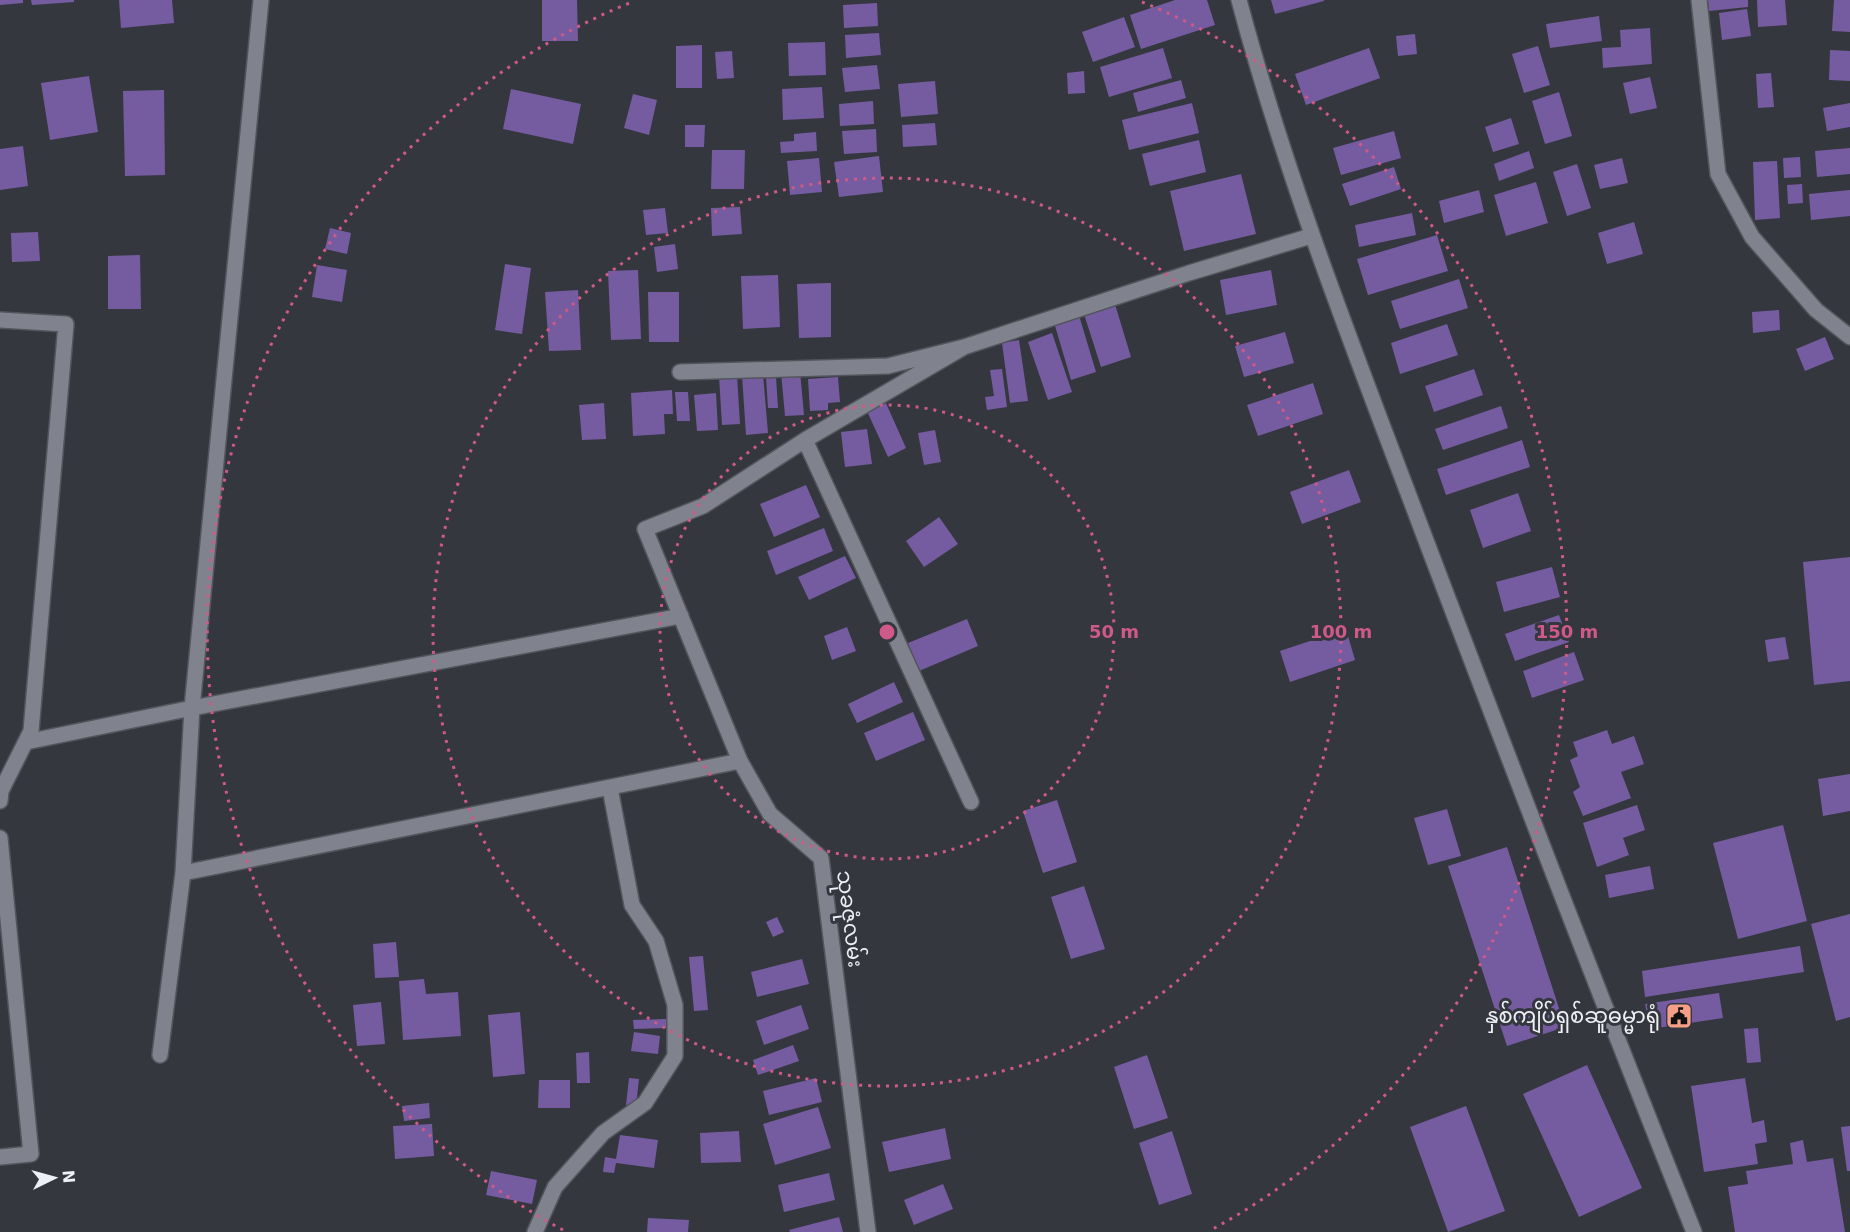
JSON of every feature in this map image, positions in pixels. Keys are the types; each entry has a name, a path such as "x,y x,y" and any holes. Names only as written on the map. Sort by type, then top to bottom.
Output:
{"street":[{"path":"160,1055 183,873 192,708 261,0"},
{"path":"1239,0 1258,74 1311,236 1508,755 1694,1232"},
{"path":"1699,0 1718,174 1752,237 1816,310 1850,337"},
{"path":"680,372 888,366 964,347 1189,273 1311,236"},
{"path":"0,320 66,324 31,731 0,794"},
{"path":"964,347 806,440 971,802"},
{"name":"သုခဇုံလမ်း","path":"806,440 703,506 645,529 740,761 770,814 821,858 868,1232"},
{"path":"26,742 192,708 681,616"},
{"path":"183,873 740,761"},
{"path":"536,1232 555,1187 603,1133 645,1103 675,1056 675,1005 656,941 632,905 610,788"},
{"path":"0,838 32,1154 0,1157"}],"building":[{"path":"0,0 23,0 23,3 0,5"},
{"path":"31,0 74,0 74,2 32,5"},
{"path":"119,0 172,0 174,23 121,28"},
{"path":"542,0 577,0 578,41 542,41"},
{"path":"1175,0 1207,0 1215,25 1141,49 1130,15"},
{"path":"1271,0 1324,0 1324,1 1275,14"},
{"path":"1708,0 1748,0 1748,7 1709,11"},
{"path":"1757,0 1785,0 1787,25 1758,27"},
{"path":"1834,0 1850,0 1850,32 1832,31"},
{"path":"877,3 878,26 844,28 843,5"},
{"path":"1747,9 1751,36 1722,40 1719,13"},
{"path":"1599,16 1602,41 1550,48 1546,24"},
{"path":"1124,17 1135,47 1093,62 1082,32"},
{"path":"1650,28 1652,64 1603,68 1602,48 1621,47 1620,30"},
{"path":"879,33 881,55 846,58 845,35"},
{"path":"1415,34 1417,54 1398,56 1396,36"},
{"path":"825,42 826,75 789,76 788,43"},
{"path":"702,45 702,88 676,88 676,46"},
{"path":"1538,46 1550,85 1524,93 1512,54"},
{"path":"1163,48 1172,78 1109,97 1100,67"},
{"path":"1369,48 1380,78 1306,105 1295,74"},
{"path":"1830,50 1850,51 1850,81 1829,80"},
{"path":"732,51 734,78 717,79 715,52"},
{"path":"877,65 880,89 845,92 842,68"},
{"path":"1084,71 1085,93 1068,94 1067,73"},
{"path":"1771,73 1774,107 1758,108 1756,74"},
{"path":"89,76 98,132 50,140 41,83"},
{"path":"1650,77 1657,108 1630,114 1623,83"},
{"path":"1181,80 1186,98 1138,112 1133,93"},
{"path":"935,81 938,114 901,117 898,84"},
{"path":"822,87 824,118 783,120 782,89"},
{"path":"511,89 581,104 573,144 503,129"},
{"path":"164,90 165,175 125,176 123,91"},
{"path":"1559,92 1572,136 1545,144 1532,101"},
{"path":"633,94 657,100 649,135 624,128"},
{"path":"873,101 874,124 840,126 839,104"},
{"path":"1192,103 1199,133 1129,150 1122,120"},
{"path":"1850,103 1850,127 1827,131 1823,108"},
{"path":"1511,118 1519,144 1493,152 1485,127"},
{"path":"935,123 937,145 903,147 902,125"},
{"path":"685,125 705,125 704,147 685,147"},
{"path":"876,129 877,152 844,154 842,131"},
{"path":"1394,131 1401,158 1341,175 1333,148"},
{"path":"816,132 817,151 781,153 780,142 794,141 794,134"},
{"path":"1199,140 1206,172 1150,186 1142,154"},
{"path":"23,146 28,186 0,190 0,149"},
{"path":"1850,148 1850,174 1817,177 1815,151"},
{"path":"712,150 745,150 744,189 711,189"},
{"path":"1529,151 1534,168 1499,181 1494,164"},
{"path":"879,156 883,192 839,197 834,162"},
{"path":"1800,157 1801,177 1784,178 1783,158"},
{"path":"819,158 822,192 790,195 787,161"},
{"path":"1622,158 1628,183 1600,189 1594,165"},
{"path":"1777,161 1780,218 1755,220 1753,162"},
{"path":"1577,164 1591,208 1567,216 1553,172"},
{"path":"1394,167 1401,189 1350,206 1342,184"},
{"path":"1241,174 1256,234 1184,251 1170,191"},
{"path":"1536,182 1548,223 1506,236 1494,195"},
{"path":"1802,184 1803,203 1788,204 1787,185"},
{"path":"1479,190 1484,212 1444,223 1439,201"},
{"path":"1850,190 1850,216 1811,220 1809,194"},
{"path":"740,207 742,234 712,236 711,208"},
{"path":"665,208 668,233 646,235 643,210"},
{"path":"1412,213 1416,235 1359,247 1355,225"},
{"path":"1634,222 1643,254 1607,264 1598,233"},
{"path":"330,228 351,233 347,254 325,249"},
{"path":"38,232 40,261 12,262 11,233"},
{"path":"1437,235 1448,271 1368,295 1357,259"},
{"path":"675,244 678,269 657,272 654,247"},
{"path":"140,255 141,309 108,309 108,256"},
{"path":"505,264 531,268 522,334 495,330"},
{"path":"317,265 347,270 342,302 312,297"},
{"path":"638,270 641,339 611,340 608,271"},
{"path":"1271,270 1277,305 1226,315 1220,280"},
{"path":"778,275 780,327 743,329 741,276"},
{"path":"1459,279 1468,308 1400,329 1391,301"},
{"path":"831,283 831,337 799,338 797,284"},
{"path":"578,290 581,350 549,351 545,292"},
{"path":"648,292 679,292 679,342 649,342"},
{"path":"1114,301 1131,357 1101,367 1083,311"},
{"path":"1779,310 1780,330 1753,333 1752,312"},
{"path":"1078,312 1096,372 1071,380 1053,319"},
{"path":"1447,324 1458,355 1400,374 1391,343"},
{"path":"1285,332 1294,363 1244,377 1235,346"},
{"path":"1052,333 1072,392 1048,400 1028,342"},
{"path":"1825,337 1834,359 1805,371 1796,349"},
{"path":"1019,340 1028,401 1010,403 1002,343"},
{"path":"1002,369 1007,407 987,410 985,397 994,396 990,370"},
{"path":"1474,369 1483,395 1434,412 1425,386"},
{"path":"800,371 804,415 785,416 781,372"},
{"path":"763,374 768,433 746,435 742,375"},
{"path":"737,375 740,424 722,425 719,376"},
{"path":"766,377 776,377 778,408 768,408"},
{"path":"838,377 840,402 828,403 828,410 810,411 808,379"},
{"path":"1313,383 1323,414 1258,436 1247,405"},
{"path":"672,390 673,414 664,414 665,434 633,436 631,393"},
{"path":"675,392 688,392 690,421 677,421"},
{"path":"716,393 718,430 697,431 694,395"},
{"path":"885,401 906,448 888,457 866,409"},
{"path":"604,403 606,439 582,440 579,405"},
{"path":"1501,406 1508,428 1443,450 1435,429"},
{"path":"867,429 872,464 845,467 841,432"},
{"path":"935,430 941,462 924,465 918,433"},
{"path":"1522,440 1530,467 1446,495 1437,469"},
{"path":"1349,470 1361,502 1302,524 1290,492"},
{"path":"806,485 820,517 774,537 760,504"},
{"path":"1518,493 1531,531 1483,548 1470,510"},
{"path":"939,517 958,544 924,567 906,541"},
{"path":"824,528 833,551 776,575 767,551"},
{"path":"845,556 856,578 809,600 798,577"},
{"path":"1850,557 1850,681 1814,685 1803,562"},
{"path":"1552,567 1560,597 1504,612 1496,582"},
{"path":"1559,615 1569,642 1515,661 1505,634"},
{"path":"967,619 978,646 919,671 908,643"},
{"path":"847,627 856,651 832,660 824,636"},
{"path":"1346,629 1355,660 1290,682 1280,651"},
{"path":"1785,637 1789,659 1768,662 1765,640"},
{"path":"1574,652 1584,680 1532,698 1523,671"},
{"path":"894,682 903,702 857,723 848,704"},
{"path":"913,712 925,740 876,761 864,733"},
{"path":"1607,730 1612,744 1634,736 1644,764 1621,772 1631,798 1583,816 1573,792 1580,787 1570,760 1578,756 1573,742"},
{"path":"1850,774 1850,811 1823,816 1818,779"},
{"path":"1057,800 1077,862 1043,873 1023,811"},
{"path":"1637,805 1645,830 1623,838 1629,855 1597,867 1583,823"},
{"path":"1447,809 1461,856 1428,865 1414,818"},
{"path":"1783,825 1807,921 1738,939 1713,843"},
{"path":"1507,847 1565,1027 1507,1046 1448,866"},
{"path":"1650,866 1654,889 1609,898 1605,875"},
{"path":"1084,886 1105,949 1071,959 1051,897"},
{"path":"1850,914 1850,1017 1836,1021 1811,924"},
{"path":"777,917 784,932 773,937 766,922"},
{"path":"396,942 399,977 375,978 373,944"},
{"path":"1800,946 1804,972 1645,997 1642,971"},
{"path":"703,956 708,1010 694,1011 689,957"},
{"path":"802,959 809,984 757,997 751,972"},
{"path":"424,979 426,994 458,992 461,1036 403,1040 399,981"},
{"path":"1719,993 1723,1018 1650,1029 1645,1004"},
{"path":"381,1002 385,1044 357,1046 353,1005"},
{"path":"801,1005 809,1029 764,1045 756,1021"},
{"path":"520,1012 525,1074 493,1077 488,1015"},
{"path":"666,1019 666,1028 634,1029 633,1020"},
{"path":"1758,1028 1761,1062 1747,1063 1744,1029"},
{"path":"634,1032 660,1036 658,1054 631,1051"},
{"path":"793,1045 799,1061 758,1075 753,1060"},
{"path":"589,1052 590,1083 577,1083 576,1053"},
{"path":"1147,1055 1168,1118 1134,1129 1114,1067"},
{"path":"1587,1065 1642,1188 1579,1217 1523,1094"},
{"path":"629,1078 639,1079 636,1106 626,1105"},
{"path":"816,1078 822,1102 769,1115 763,1091"},
{"path":"1745,1078 1752,1123 1764,1120 1767,1142 1755,1144 1758,1164 1704,1172 1691,1086"},
{"path":"539,1080 570,1080 570,1108 538,1108"},
{"path":"429,1103 430,1118 404,1121 402,1106"},
{"path":"1466,1106 1505,1211 1448,1232 1410,1127"},
{"path":"818,1107 831,1148 775,1165 763,1124"},
{"path":"432,1124 434,1156 395,1159 393,1126"},
{"path":"1850,1126 1850,1171 1847,1171 1841,1127"},
{"path":"945,1128 951,1159 889,1172 882,1142"},
{"path":"739,1131 741,1162 701,1163 700,1133"},
{"path":"1172,1131 1192,1194 1159,1205 1139,1143"},
{"path":"620,1135 658,1140 654,1168 616,1163 614,1173 603,1172 605,1157 616,1159"},
{"path":"1803,1140 1807,1162 1833,1158 1845,1232 1735,1232 1728,1187 1748,1184 1746,1171 1793,1164 1790,1143"},
{"path":"491,1171 537,1180 532,1204 486,1195"},
{"path":"829,1173 835,1200 784,1212 778,1185"},
{"path":"943,1184 953,1209 914,1225 904,1200"},
{"path":"839,1217 843,1232 790,1232 789,1230"},
{"path":"648,1218 689,1220 688,1232 647,1232"}],"place":[{"name":"နှစ်ကျိပ်ရှစ်ဆူဓမ္မာရုံ","path":"1679,1016"}]}
